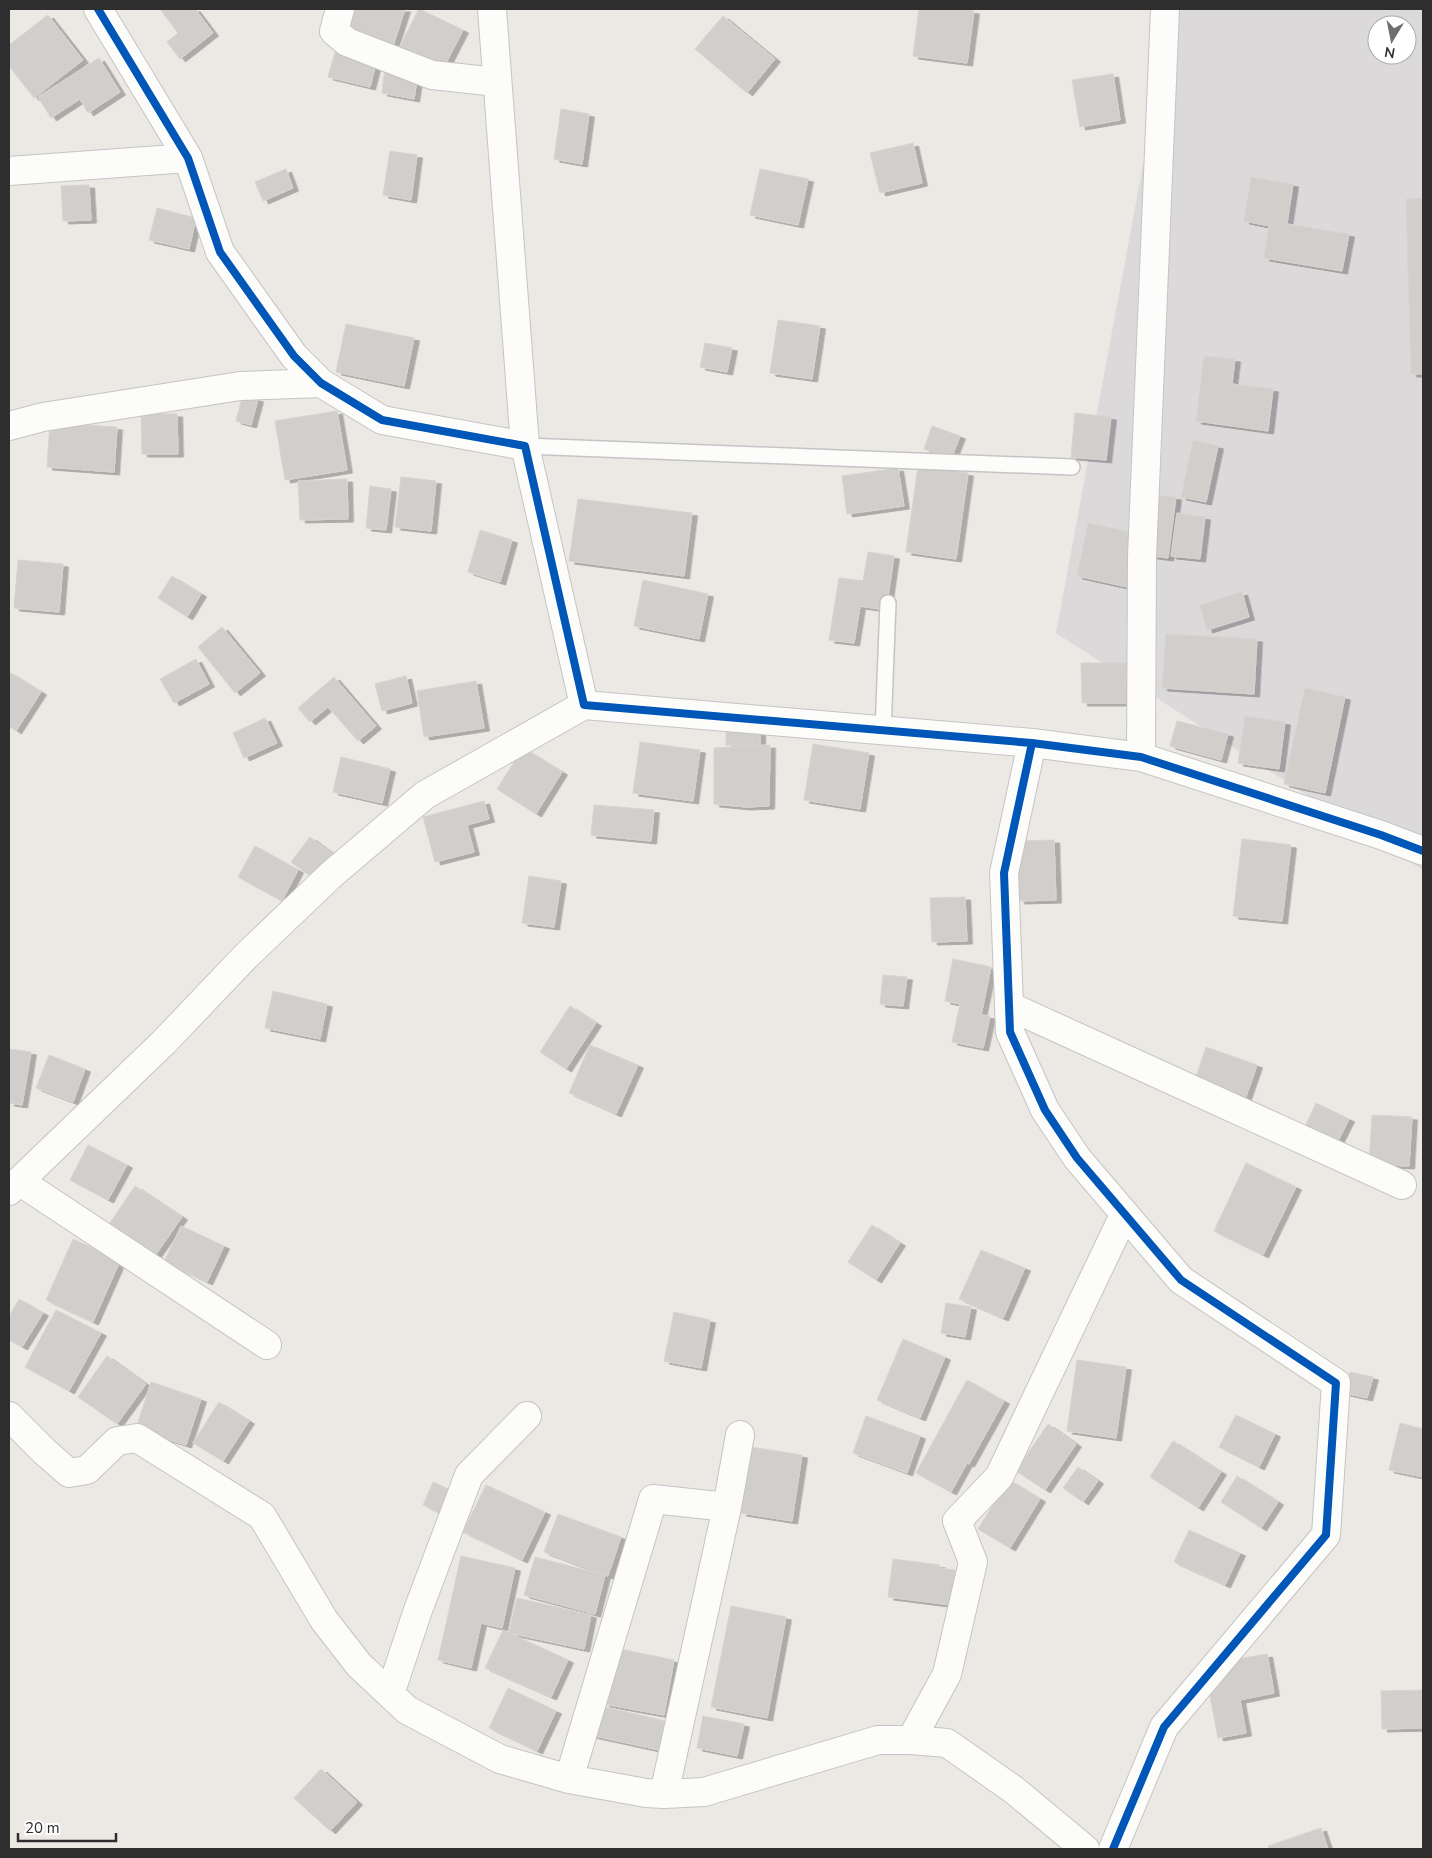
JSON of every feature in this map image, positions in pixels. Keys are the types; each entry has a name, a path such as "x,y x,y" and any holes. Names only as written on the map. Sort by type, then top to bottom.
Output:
{"street":[{"path":"98,9 188,158 220,252 294,356 321,383 382,420 525,446"},
{"path":"340,9 334,31 347,42 432,75 497,82"},
{"path":"492,9 525,446 584,705"},
{"path":"1141,757 1142,557 1165,9"},
{"path":"9,171 188,158"},
{"path":"9,426 43,417 240,386 321,383"},
{"path":"267,1345 14,1186 164,1042 247,955 332,874 425,794 584,705 1032,743 1141,757 1381,835 1423,851"},
{"path":"1032,743 1004,873 1010,1032 1045,1110 1076,1158 1181,1280 1336,1382 1326,1535 1164,1727 1112,1849"},
{"path":"1009,1006 1402,1185"},
{"path":"911,1740 947,1674 973,1562 957,1520 999,1477 1124,1215"},
{"path":"9,1416 45,1452 70,1472 87,1470 117,1441 137,1438 262,1516 324,1620 359,1665 407,1710 500,1759 569,1779 646,1793 664,1794 704,1792 878,1740 947,1743 1014,1790 1085,1849"},
{"path":"390,1694 418,1610 469,1475 527,1416"},
{"path":"664,1794 727,1507 740,1435"},
{"path":"569,1779 653,1499 727,1507"}],"lane":[{"path":"525,446 1072,467"},
{"path":"883,731 888,603"}],"shaded area":[{"path":"1172,9 1423,9 1423,870 1056,633"}],"building":[{"path":"160,9 195,9 213,33 180,59 167,42 178,33"},
{"path":"354,9 405,9 391,52 345,37"},
{"path":"419,9 463,30 442,71 399,48"},
{"path":"919,9 974,11 967,63 913,56"},
{"path":"48,15 83,60 34,98 9,66 9,45"},
{"path":"723,16 775,59 747,93 695,49"},
{"path":"335,52 376,63 370,87 328,77"},
{"path":"99,58 120,92 88,113 80,99 51,118 38,97"},
{"path":"385,68 418,73 414,99 382,93"},
{"path":"1113,74 1120,120 1080,127 1072,80"},
{"path":"561,109 589,114 582,164 554,159"},
{"path":"913,143 922,183 880,193 870,153"},
{"path":"390,151 417,155 411,200 383,195"},
{"path":"286,169 293,188 263,201 255,182"},
{"path":"760,169 808,179 798,225 750,215"},
{"path":"1251,177 1293,184 1287,224 1349,234 1342,271 1264,258 1269,226 1244,221"},
{"path":"89,185 91,220 63,221 61,186"},
{"path":"1423,198 1423,374 1411,374 1406,199"},
{"path":"157,208 196,218 189,249 149,240"},
{"path":"778,320 820,326 812,379 770,373"},
{"path":"346,324 414,338 404,386 336,372"},
{"path":"705,343 732,348 727,372 700,367"},
{"path":"1204,356 1235,359 1232,384 1273,389 1268,431 1196,421"},
{"path":"243,395 258,399 251,425 236,421"},
{"path":"337,411 347,470 285,480 275,421"},
{"path":"1075,413 1111,417 1106,460 1071,457"},
{"path":"141,414 177,414 178,454 142,454"},
{"path":"50,423 117,427 114,472 47,467"},
{"path":"932,426 960,436 951,459 924,449"},
{"path":"1193,440 1218,446 1206,502 1181,497"},
{"path":"918,466 968,473 956,559 906,552"},
{"path":"898,468 904,506 847,514 842,476"},
{"path":"401,477 436,481 431,531 395,527"},
{"path":"347,479 348,519 300,520 298,481"},
{"path":"370,486 391,489 386,530 366,528"},
{"path":"1154,495 1176,497 1168,558 1146,555"},
{"path":"578,499 692,513 684,576 569,561"},
{"path":"1177,513 1205,517 1200,559 1171,556"},
{"path":"1088,523 1139,534 1127,587 1077,576"},
{"path":"480,530 512,540 500,582 468,572"},
{"path":"868,552 894,556 886,610 860,606 854,643 829,640 839,578 863,581"},
{"path":"18,560 63,564 59,612 14,608"},
{"path":"172,576 201,594 187,617 158,598"},
{"path":"643,580 708,594 699,639 634,626"},
{"path":"1242,592 1249,617 1207,630 1200,605"},
{"path":"222,627 260,673 235,693 198,647"},
{"path":"1166,634 1257,639 1254,694 1162,688"},
{"path":"196,659 209,684 174,703 160,679"},
{"path":"1081,663 1140,663 1140,703 1082,703"},
{"path":"9,672 41,692 16,731 9,726"},
{"path":"406,676 412,703 382,711 375,684"},
{"path":"334,677 376,726 358,741 328,707 310,722 298,708"},
{"path":"476,681 484,728 424,737 417,691"},
{"path":"1305,688 1345,697 1325,793 1284,784"},
{"path":"1245,716 1285,722 1279,769 1238,763"},
{"path":"265,718 277,743 244,758 233,733"},
{"path":"1177,721 1228,734 1221,760 1170,746"},
{"path":"726,722 760,722 760,745 726,745"},
{"path":"640,742 700,750 693,801 633,793"},
{"path":"813,744 869,753 860,809 804,800"},
{"path":"770,745 769,806 746,807 714,804 714,748"},
{"path":"523,748 562,772 536,814 497,789"},
{"path":"341,757 390,769 382,803 333,792"},
{"path":"484,801 489,819 467,825 474,852 435,862 423,817"},
{"path":"594,805 654,810 651,841 591,835"},
{"path":"310,837 337,857 318,882 291,862"},
{"path":"1242,839 1291,845 1282,921 1233,916"},
{"path":"1054,840 1056,900 1019,901 1017,841"},
{"path":"255,846 298,870 282,901 238,877"},
{"path":"529,876 561,881 554,927 522,923"},
{"path":"965,897 967,941 932,942 930,898"},
{"path":"953,959 991,967 981,1015 990,1016 983,1048 952,1042 960,1004 945,1001"},
{"path":"883,975 907,977 903,1006 880,1004"},
{"path":"273,991 327,1004 320,1039 265,1028"},
{"path":"570,1006 596,1023 566,1069 540,1052"},
{"path":"590,1045 638,1065 616,1114 569,1093"},
{"path":"1206,1047 1257,1065 1240,1114 1189,1097"},
{"path":"9,1049 31,1052 22,1105 9,1103"},
{"path":"49,1055 85,1069 73,1102 36,1088"},
{"path":"1316,1103 1349,1119 1329,1159 1297,1144"},
{"path":"1372,1115 1412,1117 1409,1166 1369,1164"},
{"path":"88,1145 127,1165 108,1200 70,1180"},
{"path":"1246,1163 1296,1187 1263,1255 1214,1231"},
{"path":"135,1186 182,1217 152,1260 106,1229"},
{"path":"872,1225 900,1243 876,1280 848,1262"},
{"path":"181,1226 224,1246 207,1282 164,1262"},
{"path":"73,1239 120,1261 93,1322 46,1300"},
{"path":"981,1250 1025,1268 1003,1318 959,1299"},
{"path":"19,1299 43,1313 22,1347 9,1340 9,1317"},
{"path":"946,1303 971,1307 965,1337 941,1333"},
{"path":"56,1310 101,1333 69,1391 25,1367"},
{"path":"674,1312 710,1320 701,1368 664,1361"},
{"path":"903,1339 945,1357 920,1418 877,1400"},
{"path":"107,1356 146,1384 117,1424 78,1397"},
{"path":"1077,1360 1126,1367 1116,1438 1067,1431"},
{"path":"1350,1372 1373,1377 1367,1398 1345,1393"},
{"path":"967,1380 1004,1401 951,1492 916,1473"},
{"path":"151,1382 201,1399 186,1445 136,1429"},
{"path":"219,1402 249,1421 223,1461 193,1443"},
{"path":"1236,1415 1275,1434 1259,1467 1219,1447"},
{"path":"866,1416 920,1436 907,1473 853,1453"},
{"path":"1400,1423 1423,1429 1423,1477 1389,1470"},
{"path":"1048,1424 1076,1444 1045,1490 1016,1471"},
{"path":"1173,1441 1221,1472 1198,1508 1150,1477"},
{"path":"751,1447 802,1455 792,1521 741,1513"},
{"path":"1078,1467 1098,1481 1083,1502 1063,1488"},
{"path":"1237,1476 1278,1502 1261,1528 1221,1502"},
{"path":"1009,1480 1040,1499 1010,1548 978,1529"},
{"path":"433,1482 455,1492 444,1515 423,1505"},
{"path":"486,1485 545,1512 522,1560 463,1532"},
{"path":"558,1514 621,1537 608,1576 544,1552"},
{"path":"1189,1530 1240,1553 1225,1585 1174,1562"},
{"path":"461,1556 515,1568 502,1628 481,1623 471,1668 438,1660"},
{"path":"535,1557 605,1575 595,1614 524,1595"},
{"path":"893,1559 940,1565 939,1568 955,1570 951,1605 888,1597"},
{"path":"517,1598 591,1615 584,1649 509,1633"},
{"path":"731,1606 786,1617 767,1718 711,1707"},
{"path":"503,1630 568,1660 551,1697 485,1668"},
{"path":"615,1648 674,1660 664,1715 604,1704"},
{"path":"1267,1654 1274,1693 1240,1700 1246,1733 1218,1738 1204,1665"},
{"path":"508,1688 556,1711 537,1751 489,1728"},
{"path":"1423,1690 1423,1728 1382,1729 1381,1691"},
{"path":"597,1705 665,1721 659,1750 590,1735"},
{"path":"703,1716 744,1724 737,1756 697,1748"},
{"path":"321,1769 357,1802 330,1831 294,1798"},
{"path":"1321,1828 1328,1849 1269,1849 1268,1846"}],"cycle path":[{"path":"98,9 188,158 220,252 294,356 321,383 382,420 525,446 584,705 1032,743 1141,757 1381,835 1423,851"},
{"path":"1032,743 1004,873 1010,1032 1045,1110 1077,1158 1181,1280 1336,1383 1326,1535 1164,1727 1113,1849"}]}
